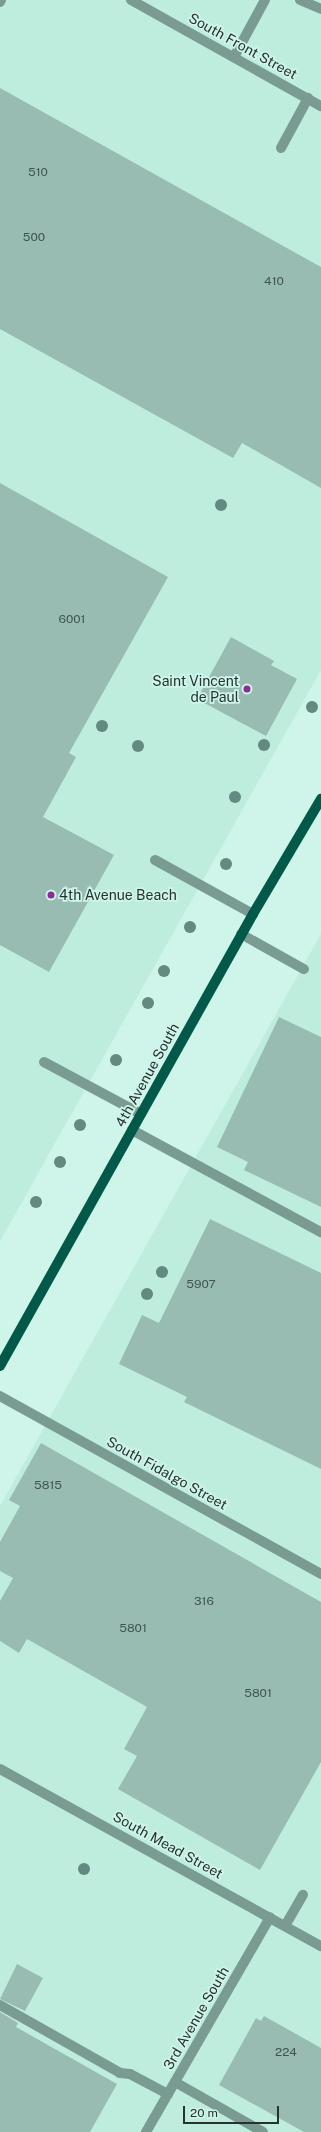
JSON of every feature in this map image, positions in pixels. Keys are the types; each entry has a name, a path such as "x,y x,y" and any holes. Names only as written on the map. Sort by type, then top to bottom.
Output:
{"main road":[{"name":"4th Avenue South","path":"0,1366 252,914 321,799"}],"street":[{"name":"South Front Street","path":"131,0 321,106"},
{"path":"234,57 265,0"},
{"path":"300,0 321,9"},
{"path":"281,148 308,98"},
{"path":"155,860 252,914"},
{"path":"241,934 304,969"},
{"path":"44,1062 141,1114"},
{"path":"132,1130 321,1232"},
{"name":"South Fidalgo Street","path":"0,1396 321,1574"},
{"name":"South Mead Street","path":"0,1768 321,1946"},
{"path":"285,1926 303,1896"},
{"name":"3rd Avenue South","path":"146,2132 270,1917"},
{"path":"0,2005 120,2073 130,2074 168,2094"},
{"path":"175,2082 263,2132"}],"shaded area":[{"path":"0,0 321,0 321,670 0,1241"},
{"path":"321,934 321,2132 0,2132 0,1506"}],"building":[{"path":"0,88 321,267 321,488 242,443 233,458 0,329"},
{"path":"0,483 168,577 69,753 76,757 43,817 114,855 49,972 0,945"},
{"path":"231,637 274,661 271,665 297,679 266,736 197,699"},
{"path":"279,1017 321,1037 321,1207 244,1170 248,1162 217,1147"},
{"path":"210,1219 321,1273 321,1469 184,1402 187,1397 119,1364 142,1315 159,1323"},
{"path":"41,1443 321,1602 321,1762 260,1870 118,1789 137,1756 124,1749 147,1707 27,1639 19,1653 0,1641 0,1601 13,1578 0,1571 0,1542 20,1506 9,1500"},
{"path":"17,1964 43,1978 25,2011 0,1999"},
{"path":"0,2012 18,2023 16,2027 117,2084 90,2132 0,2132"},
{"path":"264,2016 321,2048 321,2132 304,2132 219,2085 256,2018 261,2021"}],"place":[{"name":"Saint Vincent de Paul","path":"247,689"},
{"name":"4th Avenue Beach","path":"51,895"}]}
